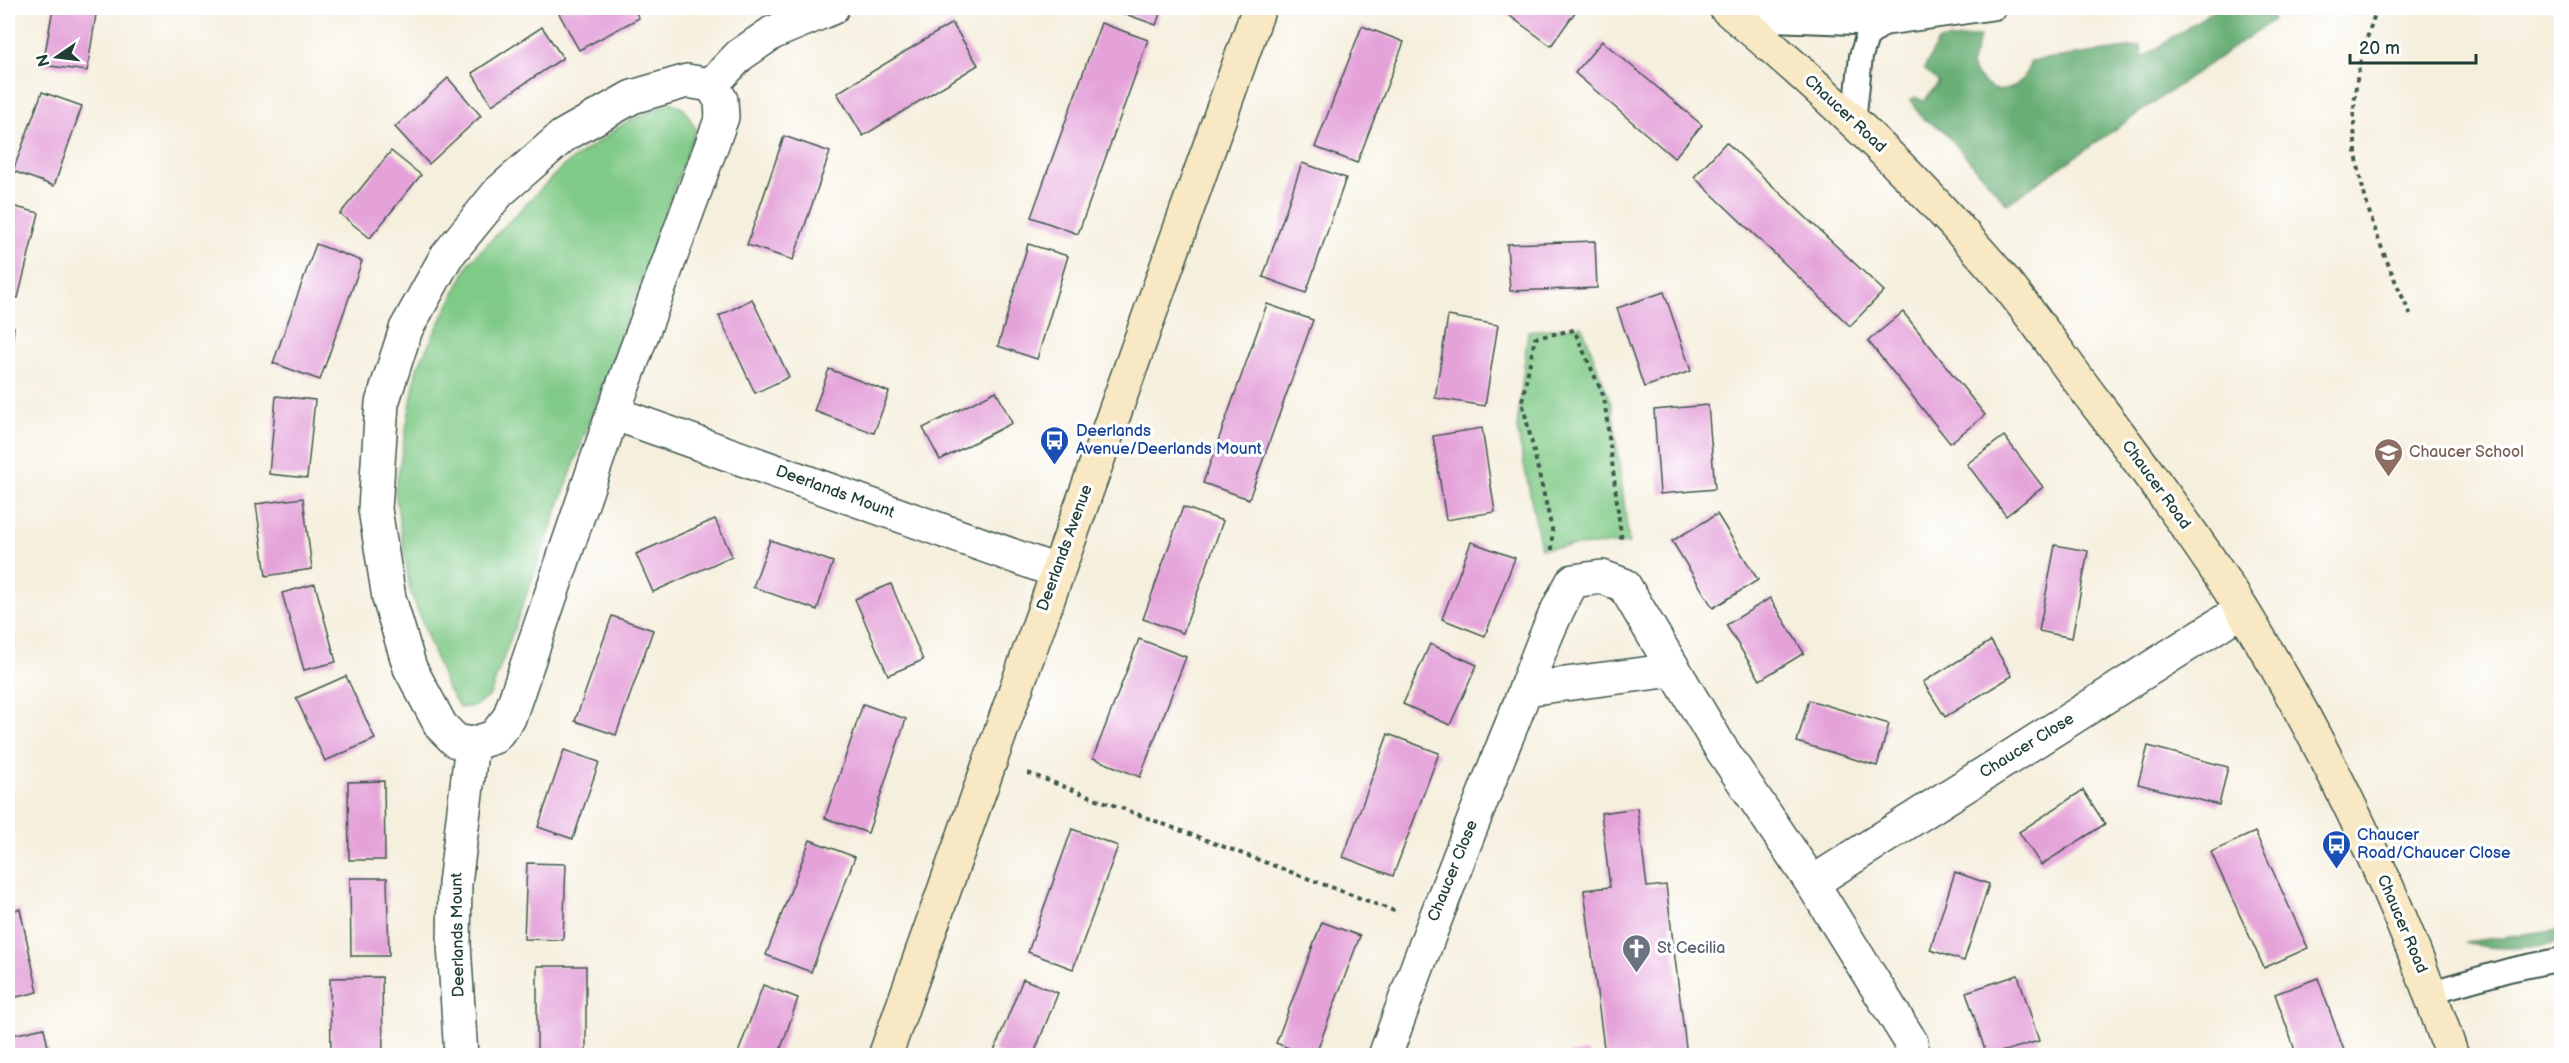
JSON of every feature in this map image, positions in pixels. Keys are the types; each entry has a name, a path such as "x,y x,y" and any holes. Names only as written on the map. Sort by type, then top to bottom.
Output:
{"main road":[{"name":"Deerlands Avenue","path":"885,1056 993,760 1056,571 1259,8"},
{"name":"Chaucer Road","path":"1733,13 1908,174 1993,267 2159,487 2242,610 2310,727 2367,845 2431,992 2452,1056"}],"street":[{"path":"711,85 740,55 771,33 832,8"},
{"path":"687,81 711,85 721,100 722,117 613,413 509,717 494,737 472,744 456,741 441,726 410,668 389,598 375,509 382,403 406,328 446,257 492,200 563,136 632,97 687,81"},
{"name":"Deerlands Mount","path":"613,413 1056,571"},
{"name":"Chaucer Close","path":"1385,1056 1431,925 1526,689 1552,616 1573,581 1602,577 1624,585"},
{"path":"1624,585 1720,747 1812,883 1911,1042 1913,1056"},
{"name":"Chaucer Close","path":"1812,883 2242,610"},
{"path":"1526,689 1674,670"},
{"name":"Deerlands Mount","path":"462,1056 454,944 455,884 472,744"}],"lane":[{"path":"1733,13 1883,24 1995,8"},
{"path":"1854,122 1861,56 1867,37 1883,24"},
{"path":"2431,992 2509,970 2562,959"}],"path":[{"path":"2377,8 2358,74 2354,120 2360,182 2380,248 2411,316"},
{"path":"1552,616 1552,528 1522,401 1535,338 1574,330 1604,397 1620,516 1624,585"},
{"path":"993,760 1431,925"}],"green space":[{"path":"2217,8 2271,8 2273,20 2007,204 1942,129 1923,119 1911,100 1915,97 1924,101 1939,82 1924,69 1938,41 1980,36 1971,66 1986,85 2003,90 2019,82 2031,61 2141,46 2142,58"},
{"path":"671,102 684,109 696,129 490,695 475,706 460,708 446,686 410,590 395,491 417,368 470,262 562,167 625,123"},
{"path":"1582,326 1612,406 1629,543 1541,548 1517,429 1528,331"},
{"path":"2561,929 2561,942 2537,946 2501,948 2465,942"}],"building":[{"path":"53,8 97,8 87,71 43,65"},
{"path":"556,8 633,8 639,18 579,50"},
{"path":"1115,8 1162,8 1156,25 1114,10"},
{"path":"1499,8 1578,8 1551,46"},
{"path":"952,23 978,65 863,136 837,93"},
{"path":"1101,23 1148,40 1078,234 1031,217"},
{"path":"1362,26 1404,42 1357,163 1315,147"},
{"path":"542,27 563,58 492,105 472,73"},
{"path":"1602,41 1702,125 1674,158 1575,73"},
{"path":"448,78 481,116 429,164 395,127"},
{"path":"42,92 82,106 54,186 13,171"},
{"path":"784,136 830,152 793,260 747,245"},
{"path":"1726,142 1884,291 1850,326 1694,177"},
{"path":"391,151 421,175 370,238 340,214"},
{"path":"1302,163 1346,178 1306,293 1263,277"},
{"path":"8,205 39,213 18,298 8,295"},
{"path":"1595,241 1597,288 1510,291 1507,244"},
{"path":"316,244 362,261 320,380 273,363"},
{"path":"1028,244 1068,256 1037,359 998,346"},
{"path":"1664,292 1691,371 1644,387 1617,308"},
{"path":"752,299 789,377 755,393 719,316"},
{"path":"1267,304 1313,320 1249,499 1203,483"},
{"path":"1903,312 1985,415 1950,443 1868,341"},
{"path":"1448,316 1498,325 1485,406 1435,398"},
{"path":"8,327 14,327 9,370 8,369"},
{"path":"829,369 889,392 874,433 814,411"},
{"path":"996,391 1012,423 940,460 923,428"},
{"path":"276,396 315,400 307,478 269,474"},
{"path":"1708,405 1715,489 1660,494 1654,410"},
{"path":"1482,428 1495,512 1446,520 1433,436"},
{"path":"2004,436 2043,487 2006,516 1967,464"},
{"path":"303,498 312,569 266,576 256,504"},
{"path":"1183,507 1223,521 1183,633 1143,619"},
{"path":"1717,514 1758,580 1713,608 1672,541"},
{"path":"715,519 732,556 653,592 636,554"},
{"path":"770,540 833,562 817,610 753,587"},
{"path":"1471,542 1515,558 1485,636 1442,619"},
{"path":"2055,545 2088,551 2072,638 2039,631"},
{"path":"315,584 336,662 304,670 282,593"},
{"path":"891,584 923,660 888,675 855,599"},
{"path":"1770,598 1804,653 1760,680 1726,625"},
{"path":"612,616 653,630 616,735 575,721"},
{"path":"1139,639 1186,657 1140,777 1093,758"},
{"path":"1991,641 2012,676 1945,717 1923,682"},
{"path":"1430,644 1477,665 1450,725 1403,704"},
{"path":"346,676 375,739 325,761 296,698"},
{"path":"1809,700 1889,724 1877,766 1797,742"},
{"path":"863,704 906,719 868,833 825,818"},
{"path":"1388,734 1439,753 1393,876 1343,857"},
{"path":"2148,746 2228,767 2219,805 2138,784"},
{"path":"564,750 599,762 573,839 538,827"},
{"path":"384,781 385,860 349,860 348,782"},
{"path":"2083,790 2105,824 2041,865 2019,832"},
{"name":"St Cecilia","path":"1637,808 1647,887 1666,885 1687,1056 1605,1056 1584,890 1610,887 1601,813"},
{"path":"1072,829 1118,846 1073,969 1028,952"},
{"path":"2255,832 2308,948 2264,968 2211,852"},
{"path":"810,840 855,857 811,972 766,955"},
{"path":"527,863 566,864 563,940 524,939"},
{"path":"1955,872 1989,884 1964,961 1930,950"},
{"path":"350,878 387,878 389,956 351,956"},
{"path":"20,909 38,992 8,999 8,911"},
{"path":"1322,922 1360,936 1315,1056 1309,1056 1276,1043"},
{"path":"537,966 586,966 586,1056 537,1056"},
{"path":"2018,975 2039,1041 1987,1056 1966,992"},
{"path":"382,977 383,1056 331,1056 330,978"},
{"path":"2318,978 2346,1056 2297,1056 2275,994"},
{"path":"1023,979 1058,993 1033,1056 1005,1056 994,1051"},
{"path":"763,985 798,998 778,1056 737,1056"},
{"path":"44,1028 50,1056 8,1056 8,1036"},
{"path":"1588,1052 1589,1056 1569,1056 1569,1054"}],"place":[{"name":"Deerlands Avenue/Deerlands Mount","path":"1055,466"},
{"name":"Chaucer School","path":"2388,478"},
{"name":"Chaucer Road/Chaucer Close","path":"2336,870"},
{"name":"St Cecilia","path":"1636,974"}]}
